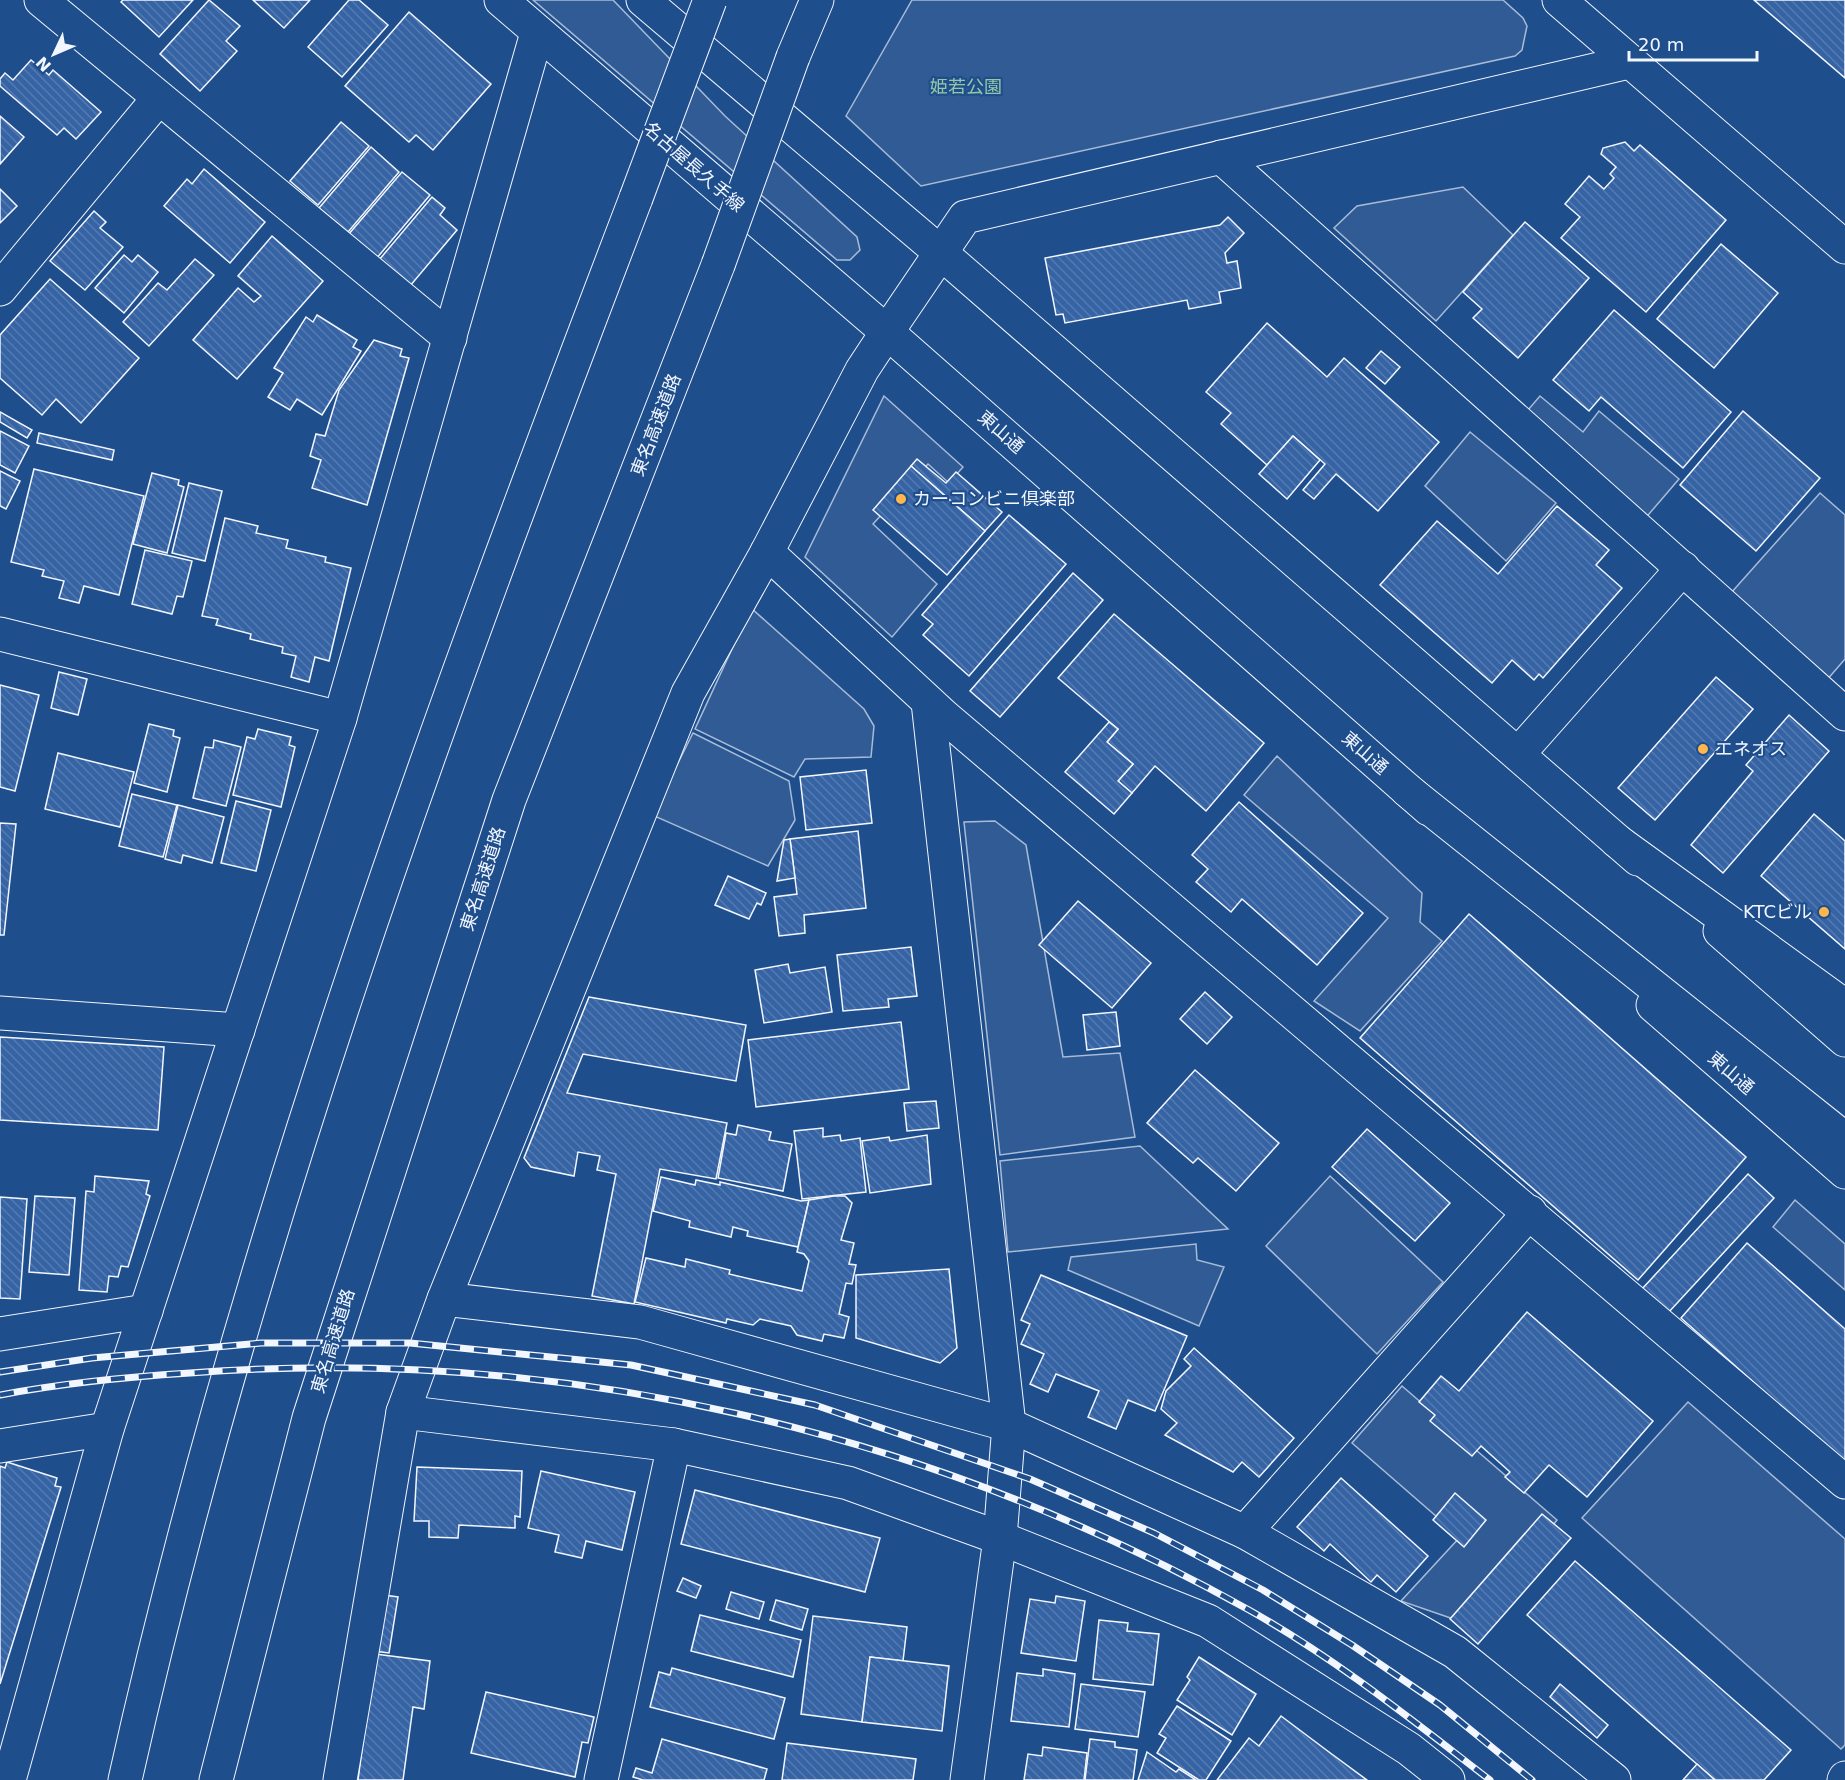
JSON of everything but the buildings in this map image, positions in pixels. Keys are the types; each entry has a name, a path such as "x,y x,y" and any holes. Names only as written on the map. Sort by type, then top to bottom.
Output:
{"main road":[{"path":"41,0 450,338"},
{"name":"名古屋長久手線","path":"501,0 887,332"},
{"path":"643,0 941,253 1519,753 1845,1040"},
{"path":"125,1780 218,1410 315,1091 413,795 710,0"},
{"name":"東名高速道路","path":"216,1780 309,1418 505,811 718,266 793,57 817,0"},
{"path":"1559,0 1845,246"},
{"path":"9,1780 107,1429 340,717 537,33"},
{"path":"340,1780 403,1412 444,1299 688,693 767,552 862,370 965,217 1629,62"},
{"path":"0,290 158,99"},
{"path":"1221,157 1845,714"},
{"name":"東山通","path":"887,332 1845,1172"},
{"path":"767,552 928,702 1845,1482"},
{"path":"1519,753 1683,568"},
{"path":"0,634 340,717"},
{"path":"928,702 1010,1425 1000,1538 967,1780"},
{"path":"1407,790 1845,1139"},
{"path":"1617,841 1845,1006"},
{"path":"0,1013 238,1030"},
{"path":"1245,1532 1530,1212"},
{"path":"444,1299 639,1322 1010,1425 1245,1532 1455,1652 1614,1780"},
{"path":"0,1334 146,1311"},
{"path":"403,1412 674,1445 848,1483 1000,1538 1208,1621 1409,1749 1448,1780"},
{"path":"0,1446 107,1429"},
{"path":"601,1780 674,1445"}],"shaded area":[{"path":"533,0 613,0 725,116 857,237 860,250 850,260 837,260"},
{"name":"姫若公園","path":"912,0 1503,0 1523,18 1527,26 1522,50 1515,56 921,186 846,116"},
{"path":"1463,187 1513,235 1436,321 1334,228 1357,206"},
{"path":"884,396 963,467 949,483 928,464 873,524 937,584 892,637 805,557"},
{"path":"1540,396 1583,432 1599,411 1679,479 1643,521 1522,417"},
{"path":"1470,432 1556,503 1506,561 1425,486"},
{"path":"1820,493 1845,515 1845,659 1826,681 1731,593"},
{"path":"751,608 864,709 874,726 871,757 805,759 794,777 695,729"},
{"path":"693,733 789,781 795,820 768,866 652,815"},
{"path":"1277,756 1422,893 1420,922 1442,941 1360,1031 1314,1001 1388,918 1244,795"},
{"path":"995,821 1026,845 1063,1057 1120,1053 1135,1137 1000,1155 964,822"},
{"path":"1140,1146 1228,1229 1008,1252 1000,1161"},
{"path":"1330,1176 1443,1282 1377,1354 1266,1246"},
{"path":"1795,1200 1845,1244 1845,1290 1773,1227"},
{"path":"1196,1244 1197,1260 1224,1267 1199,1326 1068,1270 1071,1257"},
{"path":"1402,1386 1557,1520 1471,1625 1401,1601 1460,1537 1352,1443"},
{"path":"1688,1402 1845,1539 1845,1745 1841,1749 1582,1518"}],"railway":[{"path":"0,1372 92,1358 261,1343 410,1343 631,1365 815,1405 1030,1479 1154,1533 1263,1590 1352,1645 1440,1705 1532,1780"},
{"path":"0,1395 142,1376 328,1368 465,1373 602,1388 736,1414 869,1449 999,1493 1126,1547 1249,1610 1312,1648 1372,1690 1490,1780"}],"place":[{"name":"カーコンビニ倶楽部","path":"901,499"},
{"name":"エネオス","path":"1703,749"},
{"name":"KTCビル","path":"1824,912"}]}
